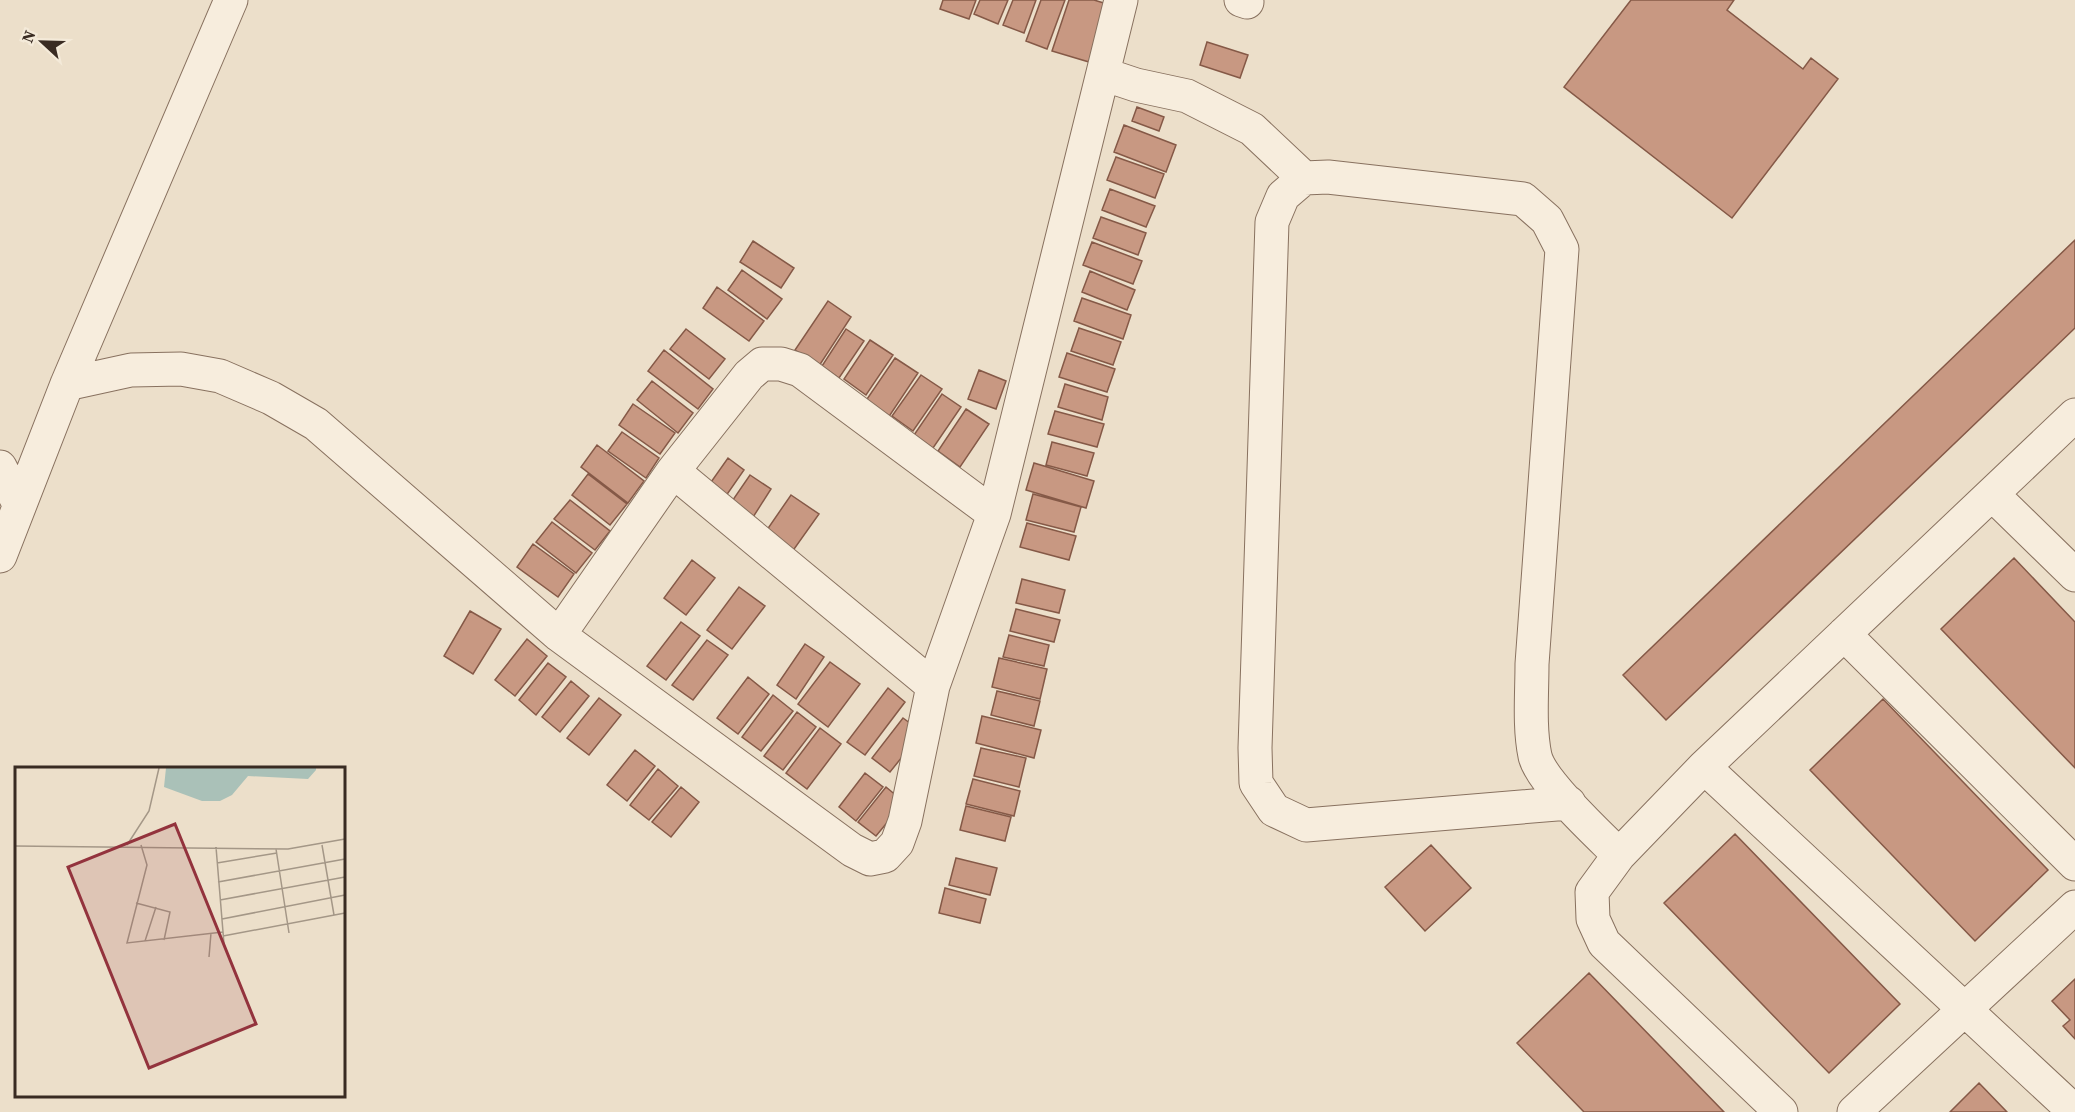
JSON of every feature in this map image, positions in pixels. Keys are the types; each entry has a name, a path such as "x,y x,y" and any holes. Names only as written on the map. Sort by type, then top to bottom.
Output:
{"street":[{"path":"0,556 67,384 231,0"},
{"path":"67,384 130,370 181,369 220,376 271,398 316,424 560,635 852,850 870,859 885,856 897,843 905,821 933,686 994,514 1122,0"},
{"path":"1103,74 1136,85 1187,96 1252,129 1304,178"},
{"path":"1569,803 1306,825 1274,810 1256,783 1255,736 1272,222 1283,196 1304,178 1329,177 1523,199 1547,220 1562,249 1532,664 1531,722 1536,759 1553,788 1569,803 1619,855"},
{"path":"560,635 673,471 749,375 762,364 781,364 800,370 994,514"},
{"path":"1780,1112 1604,943 1593,919 1592,892 1619,855 1704,768 2075,415"},
{"path":"0,467 19,504"},
{"path":"673,471 933,686"},
{"path":"1992,494 2075,575"},
{"path":"1844,634 2075,864"},
{"path":"1704,768 2075,1112"},
{"path":"1854,1112 2075,907"}],"building":[{"path":"943,0 976,0 969,19 940,9"},
{"path":"980,0 1008,0 998,24 974,14"},
{"path":"1013,0 1036,0 1024,33 1003,25"},
{"path":"1041,0 1065,0 1047,49 1026,41"},
{"path":"1069,0 1094,0 1107,4 1089,62 1052,51"},
{"path":"1631,0 1734,0 1727,10 1803,69 1811,58 1838,79 1732,218 1564,87"},
{"path":"1207,42 1248,55 1240,78 1200,65"},
{"path":"1137,107 1164,117 1159,131 1132,121"},
{"path":"1124,125 1176,145 1166,172 1114,152"},
{"path":"1116,157 1164,174 1155,198 1107,180"},
{"path":"1110,189 1155,206 1146,227 1102,210"},
{"path":"1101,217 1146,233 1138,255 1093,238"},
{"path":"2075,240 2075,328 1666,720 1623,675"},
{"path":"753,241 794,268 781,288 740,262"},
{"path":"1092,242 1142,261 1133,284 1083,265"},
{"path":"742,270 782,299 767,319 728,290"},
{"path":"1090,271 1135,290 1127,310 1082,292"},
{"path":"717,287 764,321 749,341 703,308"},
{"path":"1082,298 1131,315 1123,339 1074,321"},
{"path":"828,301 851,317 819,366 795,350"},
{"path":"1079,328 1121,342 1113,365 1071,351"},
{"path":"686,329 725,359 709,379 670,349"},
{"path":"846,329 864,341 839,378 822,366"},
{"path":"870,340 893,355 866,395 844,379"},
{"path":"664,350 713,389 698,409 648,371"},
{"path":"1067,353 1115,369 1107,392 1059,377"},
{"path":"895,358 918,373 888,418 865,402"},
{"path":"979,370 1006,381 996,409 968,399"},
{"path":"921,375 942,389 913,431 892,416"},
{"path":"652,381 693,413 678,433 637,400"},
{"path":"1065,384 1108,397 1102,420 1058,407"},
{"path":"942,394 961,407 933,448 914,435"},
{"path":"633,404 675,433 660,454 619,425"},
{"path":"966,409 989,424 960,467 938,451"},
{"path":"1055,411 1104,424 1097,447 1048,434"},
{"path":"622,432 659,458 646,478 608,451"},
{"path":"1052,442 1094,453 1087,476 1046,465"},
{"path":"597,445 644,481 628,503 581,467"},
{"path":"728,458 744,470 721,503 704,492"},
{"path":"1034,463 1094,481 1086,508 1026,490"},
{"path":"588,474 627,504 610,525 572,495"},
{"path":"750,475 771,489 748,525 726,510"},
{"path":"1033,494 1081,507 1074,532 1026,520"},
{"path":"791,495 819,514 787,559 760,540"},
{"path":"570,500 610,531 595,550 554,519"},
{"path":"552,522 592,553 576,573 536,542"},
{"path":"1027,523 1076,536 1069,560 1020,547"},
{"path":"533,544 574,574 558,597 517,567"},
{"path":"2014,558 2075,622 2075,768 1941,629"},
{"path":"692,560 715,578 686,615 664,598"},
{"path":"1022,579 1065,590 1059,613 1016,603"},
{"path":"739,587 765,606 732,649 707,630"},
{"path":"1016,609 1060,620 1054,642 1010,631"},
{"path":"470,611 501,629 473,674 444,656"},
{"path":"681,622 700,636 666,680 647,666"},
{"path":"1009,635 1049,645 1044,666 1003,657"},
{"path":"527,639 547,656 515,696 495,680"},
{"path":"707,640 728,655 693,700 672,685"},
{"path":"805,644 824,657 796,699 777,685"},
{"path":"999,658 1047,669 1040,699 992,687"},
{"path":"830,662 860,684 828,727 798,704"},
{"path":"548,663 566,677 536,715 519,700"},
{"path":"748,677 769,694 738,734 717,718"},
{"path":"571,681 589,696 560,732 542,717"},
{"path":"888,688 905,702 865,755 847,742"},
{"path":"997,691 1040,701 1034,726 991,715"},
{"path":"773,695 793,711 761,751 742,737"},
{"path":"599,698 621,715 589,755 567,738"},
{"path":"1883,699 2048,870 1975,941 1810,770"},
{"path":"797,712 816,727 783,770 764,756"},
{"path":"982,716 1041,730 1034,758 976,743"},
{"path":"903,718 922,732 890,772 872,758"},
{"path":"820,728 841,744 807,789 786,773"},
{"path":"981,748 1026,758 1019,787 974,776"},
{"path":"635,750 655,766 627,801 607,785"},
{"path":"658,769 678,786 649,820 630,805"},
{"path":"865,773 883,787 856,821 839,807"},
{"path":"973,779 1020,791 1014,816 966,804"},
{"path":"681,787 699,802 671,837 652,822"},
{"path":"886,787 904,802 876,836 858,822"},
{"path":"966,806 1011,817 1005,841 960,830"},
{"path":"1735,834 1900,1004 1829,1073 1664,903"},
{"path":"1431,845 1471,888 1425,931 1385,887"},
{"path":"956,858 997,868 990,895 949,885"},
{"path":"945,888 986,899 980,923 939,913"},
{"path":"1589,973 1724,1112 1584,1112 1517,1043"},
{"path":"2075,979 2075,1039 2063,1026 2070,1020 2052,1001"},
{"path":"1979,1083 2007,1112 1950,1112"}]}
